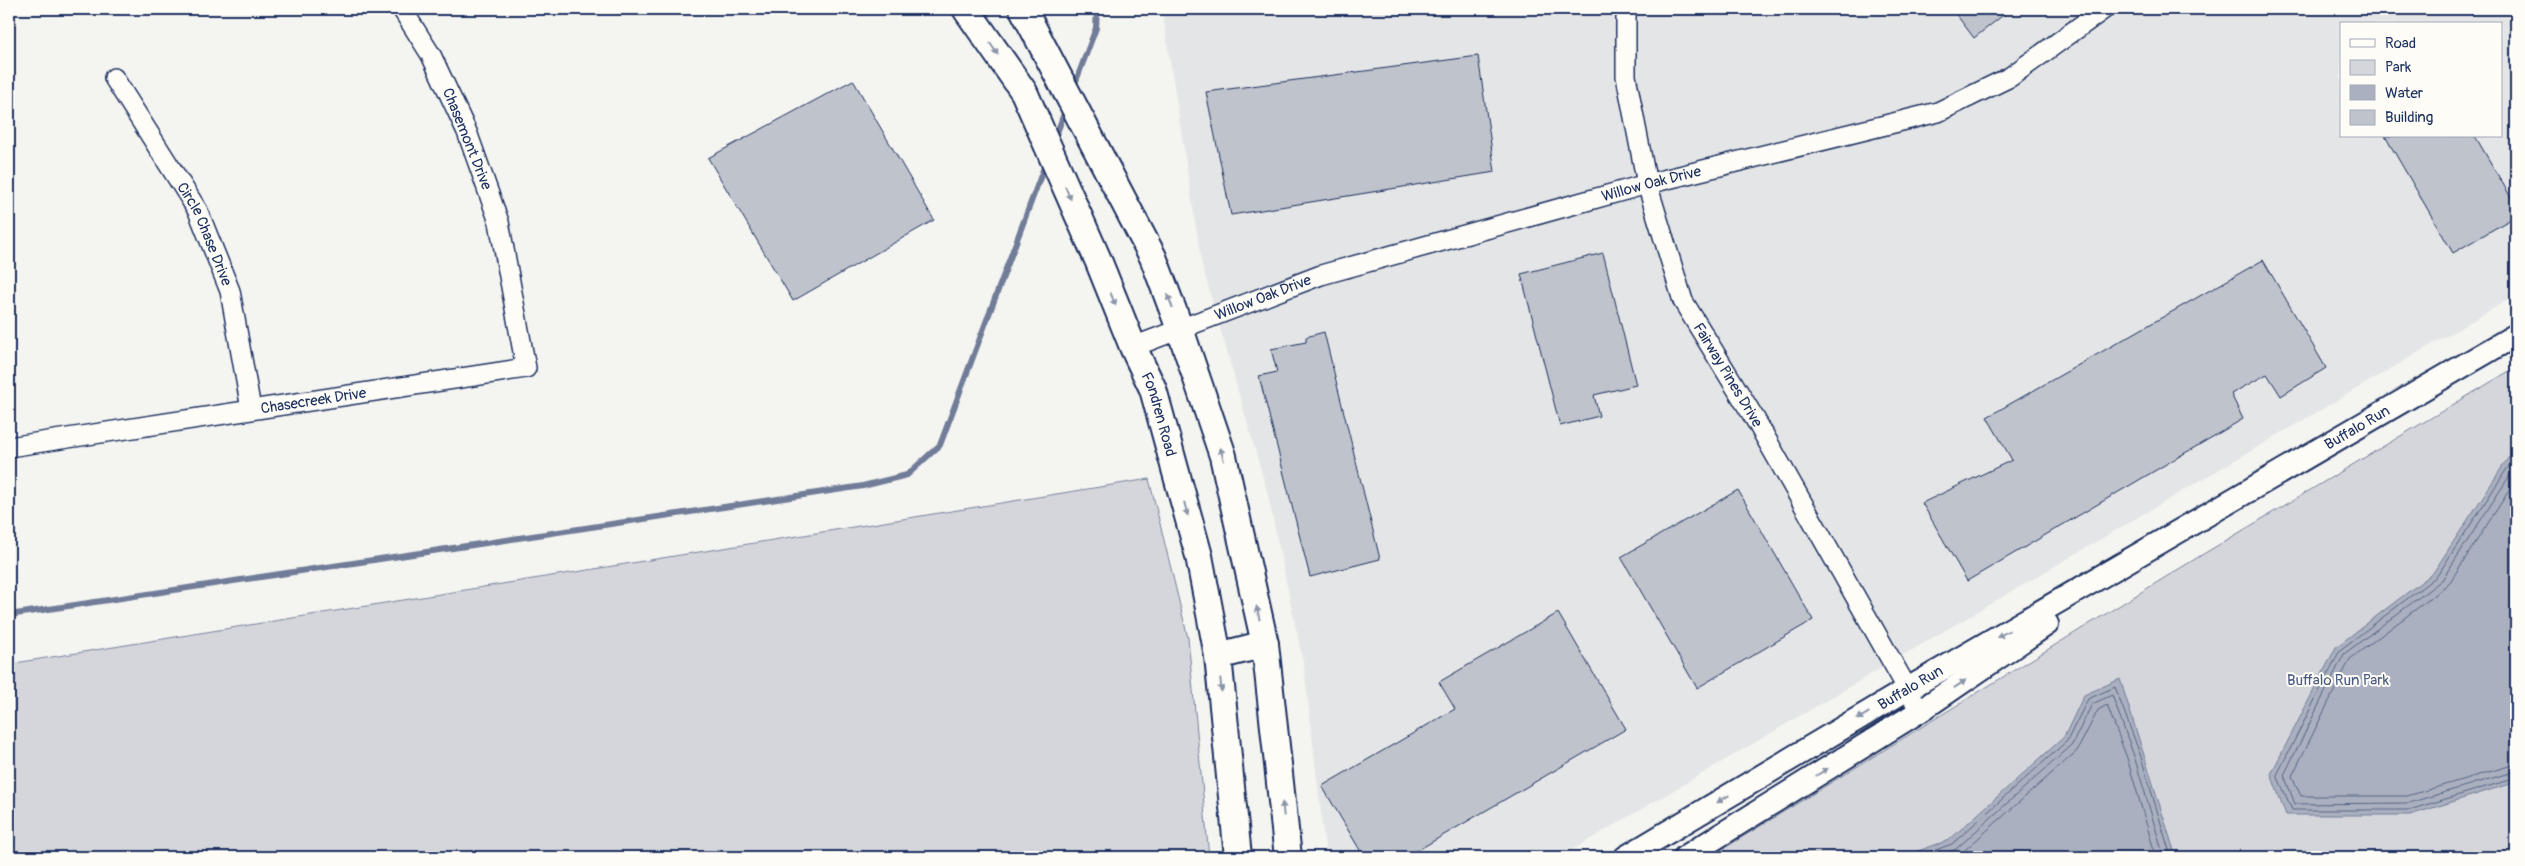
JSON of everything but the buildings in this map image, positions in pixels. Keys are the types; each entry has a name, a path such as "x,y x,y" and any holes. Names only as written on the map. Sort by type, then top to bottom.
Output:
{"main road":[{"path":"1023,9 1153,257 1180,329 1223,456 1265,644 1288,857"},
{"name":"Fondren Road","path":"971,10 1024,92 1098,260 1133,347 1153,389 1199,556 1218,656 1238,857"},
{"path":"1218,656 1265,644"}],"street":[{"name":"Chasemont Drive","path":"402,9 431,55 467,132 499,222 509,277"},
{"name":"Fairway Pines Drive","path":"1626,9 1626,76 1646,184 1683,301 1755,419 1906,690 1920,711"},
{"name":"Willow Oak Drive","path":"1133,347 1321,275 1646,184 1938,112 2010,77 2104,9"},
{"name":"Circle Chase Drive","path":"114,78 198,211 230,291 251,409"},
{"name":"Chasecreek Drive","path":"9,447 526,368 509,277"},
{"name":"Buffalo Run","path":"1626,857 1906,690 2516,335"},
{"name":"Buffalo Run","path":"1685,857 1920,711 2196,521"}],"shaded area":[{"path":"1162,9 2516,9 2516,295 1560,857 1326,857 1304,666 1267,491 1202,265"}],"green space":[{"name":"Buffalo Run Park","path":"2516,367 2516,857 1710,857 2200,556"},
{"path":"1149,479 1188,638 1209,857 9,857 9,664"}],"water":[{"path":"2516,446 2516,782 2410,815 2286,815 2271,774 2336,647 2433,573"},
{"path":"2120,679 2176,857 1901,857 1949,840 2064,737 2084,695"}],"waterway":[{"path":"1073,89 1096,28 1097,9"},
{"path":"1054,141 1066,108"},
{"path":"9,615 863,486 907,475 940,445 1046,162"}]}
